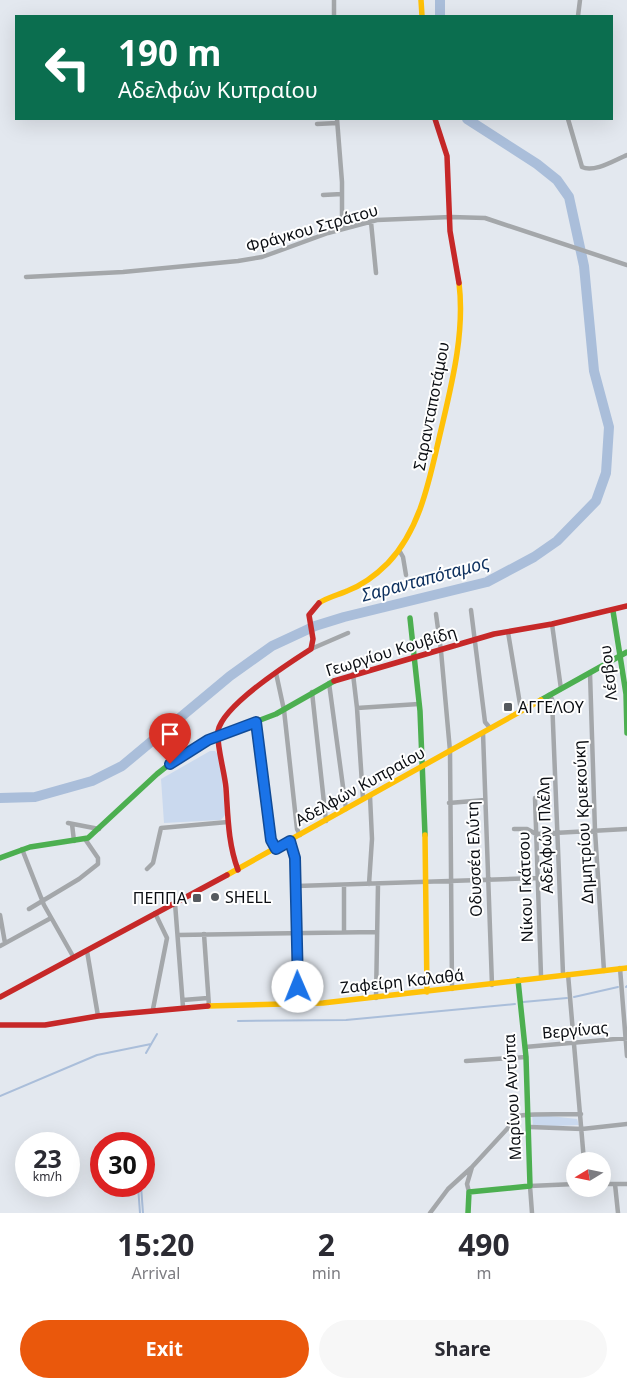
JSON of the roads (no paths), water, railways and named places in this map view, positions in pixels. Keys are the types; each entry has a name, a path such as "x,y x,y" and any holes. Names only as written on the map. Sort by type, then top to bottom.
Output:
{"street":[{"path":"334,0 334,15"},
{"path":"421,0 422,15"},
{"path":"578,15 580,0"},
{"name":"Σαρανταποτάμου","path":"311,649 312,636 309,615 319,601 348,591 369,579 399,550 423,506 457,359 460,296 451,217 448,157 443,133 436,120"},
{"path":"568,120 582,167 592,169 627,155"},
{"path":"317,124 337,121 342,194 342,228"},
{"path":"323,195 342,194"},
{"name":"Φράγκου Στράτου","path":"26,277 138,271 245,260 262,257 342,228 392,219 451,217 485,218 627,265"},
{"path":"371,222 376,273"},
{"path":"399,550 403,557 406,575"},
{"name":"Γεωργίου Κουβίδη","path":"0,858 22,849 85,839 99,829 157,774 181,756 218,737 284,710 329,683 353,674 476,640 613,611 627,606"},
{"path":"471,610 485,722 490,728"},
{"name":"Λέσβου","path":"613,611 624,654 627,733"},
{"path":"436,614 450,751 452,989"},
{"path":"410,618 416,658 424,766 426,992"},
{"path":"552,624 561,689"},
{"path":"508,632 521,710"},
{"path":"238,870 230,849 225,780 218,737 220,726 232,710 258,684 311,649 348,633"},
{"name":"Αδελφών Κυπραίου","path":"0,997 238,870 624,654"},
{"path":"276,673 284,710 297,829 300,835"},
{"name":"Δημητρίου Κριεκούκη","path":"590,673 604,971"},
{"path":"353,674 358,708 363,799"},
{"path":"329,683 346,809"},
{"path":"312,692 326,820"},
{"name":"Αδελφών Πλέλη","path":"549,695 552,699 556,762 566,974 583,1152"},
{"path":"358,708 419,704"},
{"path":"256,722 271,840 276,849"},
{"name":"Οδυσσέα Ελύτη","path":"483,733 492,985"},
{"path":"369,884 372,839 370,796"},
{"name":"Νίκου Γκάτσου","path":"534,798 541,976"},
{"path":"449,803 485,800"},
{"path":"147,869 153,863 161,828 228,822"},
{"path":"74,841 70,824 99,829"},
{"path":"514,829 527,829 536,834 627,829"},
{"path":"29,909 80,879 98,864 98,858 85,839"},
{"path":"290,841 295,858 297,886 298,1005"},
{"path":"22,849 51,918 74,958"},
{"path":"297,886 537,878"},
{"path":"376,998 378,884"},
{"path":"344,885 344,932"},
{"path":"175,903 183,1007"},
{"path":"153,1009 167,938 155,913"},
{"path":"0,915 2,944 51,918"},
{"path":"178,934 377,932"},
{"path":"204,934 209,1006"},
{"path":"87,951 98,1016"},
{"path":"620,968 627,1056"},
{"name":"Ζαφείρη Καλαθά","path":"0,1025 46,1025 153,1009 298,1005 376,998 492,985 541,976 627,968"},
{"name":"Μαρίνου Αντύπα","path":"518,980 526,1057 532,1213"},
{"path":"183,1000 208,998"},
{"name":"Βεργίνας","path":"525,1048 626,1038"},
{"path":"466,1061 526,1057"},
{"path":"430,1213 448,1189 497,1142 513,1121 522,1115 554,1116 581,1114"},
{"path":"530,1127 582,1129 627,1124"},
{"path":"468,1213 469,1192 467,1184 472,1166"},
{"path":"469,1192 474,1190 566,1184"},
{"path":"611,1184 627,1184"},
{"path":"615,1184 618,1213"}],"waterway":[{"name":"Σαρανταπόταμος","path":"440,0 440,15"},
{"name":"Σαρανταπόταμος","path":"0,798 35,797 92,781 122,766 230,676 272,646 315,626 344,617 487,582 534,557 557,541 596,501 606,473 609,427 594,371 584,266 569,197 557,180 537,164 469,120"},
{"path":"574,997 618,987"},
{"path":"523,1002 567,998"},
{"path":"238,1021 346,1020 515,1004"},
{"path":"146,1053 157,1034"},
{"path":"0,1096 97,1055 151,1044"},
{"path":"139,1197 140,1213"},
{"path":"142,1197 143,1213"}],"place":[{"name":"ΑΓΓΕΛΟΥ","path":"508,707"},
{"name":"SHELL","path":"215,897"},
{"name":"ΠΕΠΠΑ","path":"197,898"}]}
